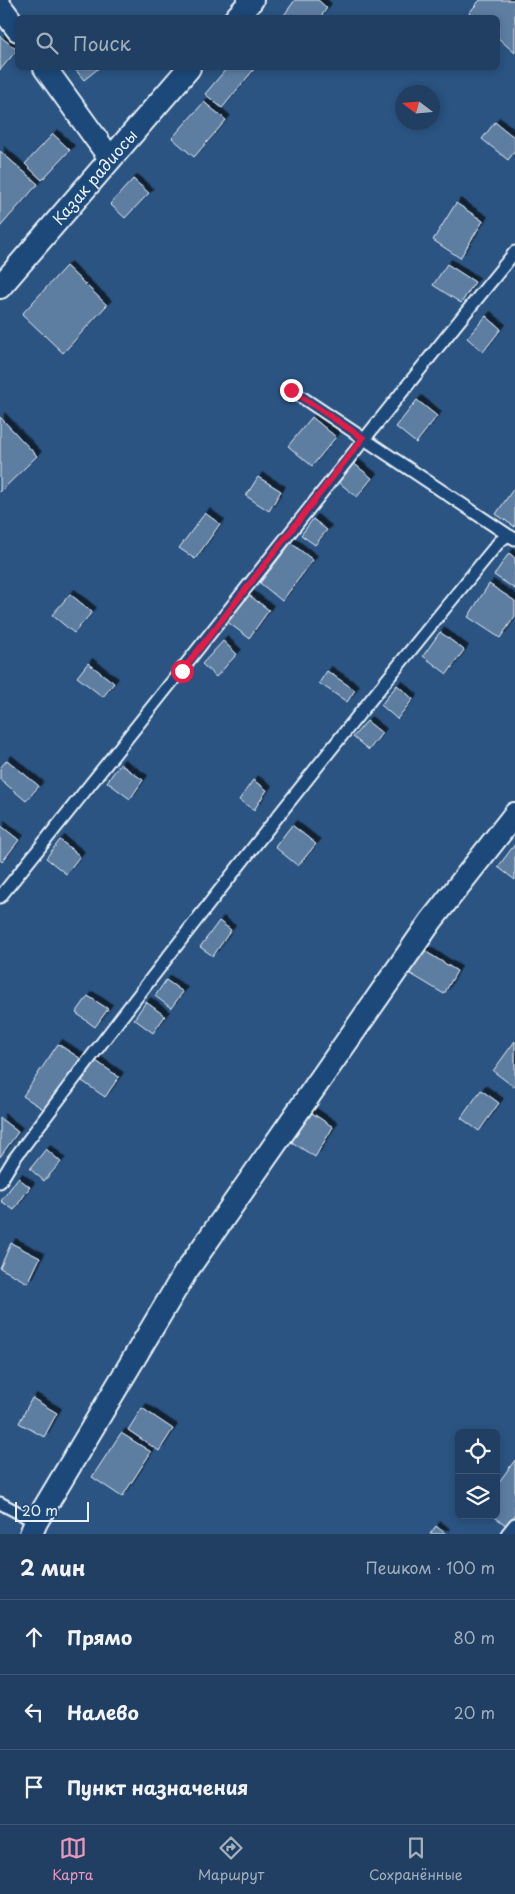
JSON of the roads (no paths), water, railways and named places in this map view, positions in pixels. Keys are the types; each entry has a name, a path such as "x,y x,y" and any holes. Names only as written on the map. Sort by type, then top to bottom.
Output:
{"street":[{"path":"239,15 252,0"},
{"path":"0,6 15,26"},
{"path":"46,70 110,158"},
{"name":"Казак радиосы","path":"0,287 187,70"},
{"path":"34,1528 185,1273 431,921 515,814"}],"lane":[{"path":"0,897 182,671 363,438 515,252"},
{"path":"0,1182 14,1159 130,1004 338,738 512,537 291,390"},
{"path":"0,1503 34,1528"},
{"path":"507,1534 515,1524"}]}
